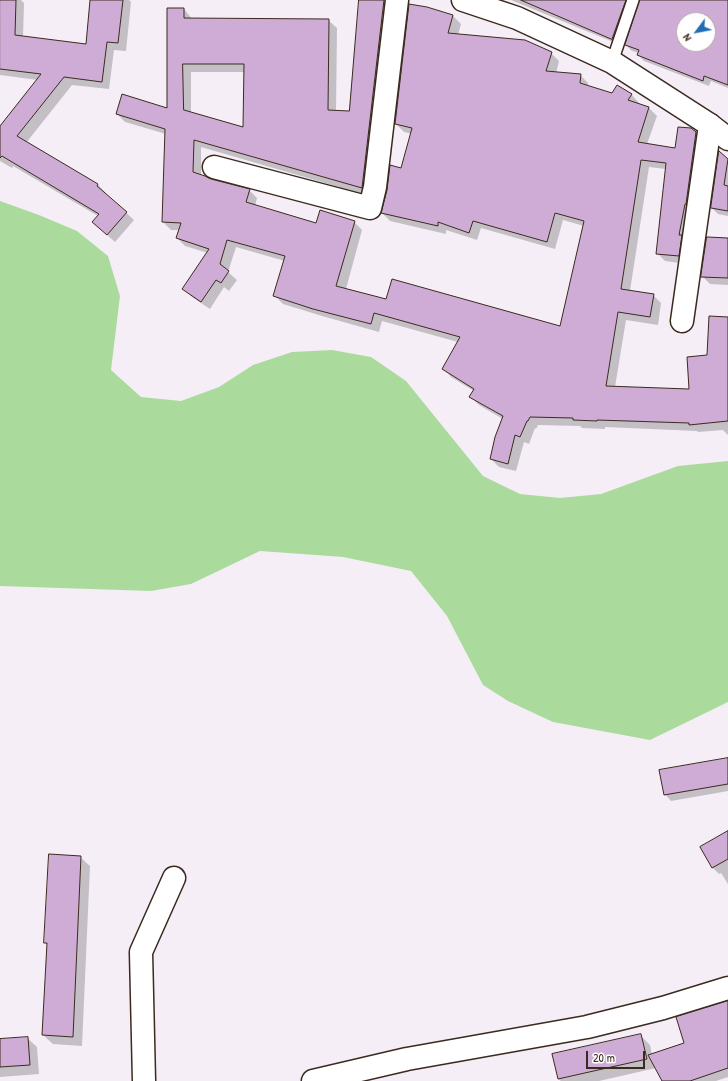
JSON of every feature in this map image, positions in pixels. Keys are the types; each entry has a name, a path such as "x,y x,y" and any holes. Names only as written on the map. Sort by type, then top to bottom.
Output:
{"street":[{"path":"214,168 370,208 375,187 397,0"},
{"path":"464,0 517,18 612,62 710,125 728,139"},
{"path":"682,321 710,125"},
{"path":"144,1081 141,952 174,878"},
{"path":"313,1081 407,1058 587,1027 663,1008 728,988"}],"lane":[{"path":"612,62 633,0"}],"green space":[{"path":"0,201 77,231 108,256 120,296 111,370 141,397 181,401 219,387 253,365 292,352 332,350 371,357 406,381 483,476 520,494 560,498 601,494 678,466 728,461 728,702 650,740 553,722 508,701 483,685 447,616 411,571 343,557 260,551 191,584 151,591 0,586"}],"building":[{"path":"0,0 16,0 15,35 86,44 90,0 123,0 118,43 107,42 102,82 64,77 17,136 98,184 97,186 127,212 107,235 92,222 99,214 2,156 0,158 0,126 41,74 0,69"},
{"path":"359,0 384,0 362,188 194,140 193,172 211,179 250,189 246,202 316,223 320,210 355,221 336,286 386,299 392,279 560,326 584,221 555,213 547,242 473,221 469,233 438,222 438,226 381,213 387,190 390,165 401,168 412,128 395,124 409,4 427,7 453,15 448,33 525,40 552,52 546,71 581,74 580,83 612,93 617,85 632,94 628,100 649,107 638,142 675,148 678,127 691,128 696,132 686,204 679,235 682,235 679,256 656,254 666,163 641,160 621,289 654,294 650,317 618,312 606,386 689,389 687,357 707,355 709,316 728,317 728,421 689,425 689,423 597,421 573,420 573,418 530,417 520,437 515,435 508,464 490,459 495,437 503,416 469,397 474,389 442,369 460,337 374,313 371,324 313,309 273,296 285,256 227,240 220,264 229,271 221,283 216,280 201,302 182,289 209,249 176,238 181,223 162,222 165,129 116,114 122,94 167,108 167,8 184,8 184,18 329,19 328,110 349,111","holes":["183,64 244,64 243,127 184,110"]},
{"path":"521,0 626,0 612,39"},
{"path":"640,0 728,0 728,85 704,76 703,81 637,55 639,50 625,45"},
{"path":"719,151 728,159 724,185 728,186 728,211 711,208"},
{"path":"707,237 728,238 728,278 701,277"},
{"path":"728,758 728,784 664,795 659,770"},
{"path":"728,831 728,859 712,868 700,847"},
{"path":"49,854 81,856 73,1037 42,1035 47,943 44,943"},
{"path":"728,1001 728,1068 690,1081 662,1081 648,1055 684,1043 676,1017"},
{"path":"641,1034 647,1059 558,1079 552,1054"},
{"path":"28,1037 30,1065 0,1067 0,1039"}]}
